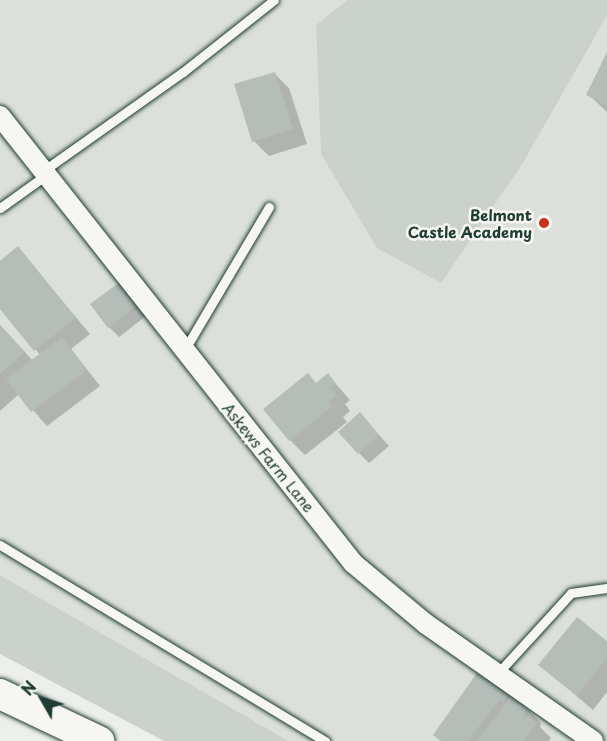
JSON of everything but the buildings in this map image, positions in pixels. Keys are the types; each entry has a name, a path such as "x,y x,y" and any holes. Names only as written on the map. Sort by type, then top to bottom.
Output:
{"main road":[{"path":"0,694 99,741"}],"street":[{"name":"Askews Farm Lane","path":"0,116 353,562 426,624 593,741"}],"lane":[{"path":"0,208 44,173 183,72 274,0"},
{"path":"184,351 269,207"},
{"path":"0,545 325,741"},
{"path":"498,673 572,593 607,588"}],"shaded area":[{"path":"0,0 347,0 316,25 523,163 607,16 607,741 289,741 0,575"},
{"path":"347,0 607,0 607,16 523,163 441,283 377,248 321,154 316,25"},
{"path":"0,575 289,741 164,741 0,654"}],"place":[{"name":"Belmont Castle Academy","path":"544,223"}]}
